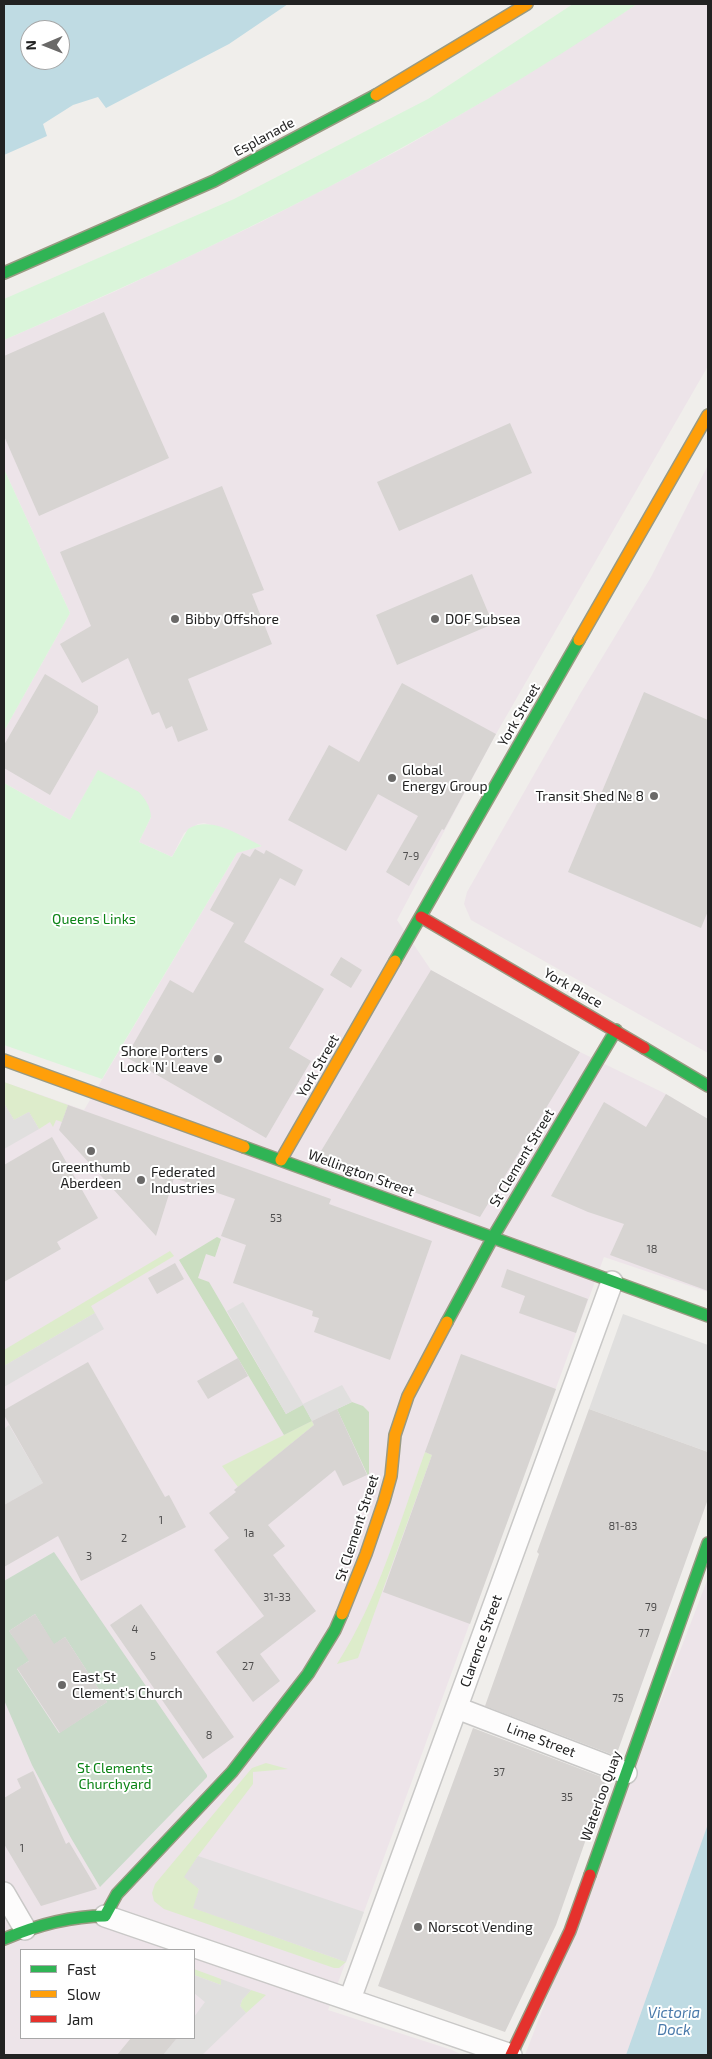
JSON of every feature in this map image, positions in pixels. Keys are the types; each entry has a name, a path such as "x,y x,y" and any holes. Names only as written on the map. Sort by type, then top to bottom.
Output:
{"street":[{"name":"Esplanade","path":"4,273 214,180 398,83 527,4"},
{"name":"York Street","path":"281,1160 708,415"},
{"name":"York Place","path":"421,917 616,1030 708,1086"},
{"name":"St Clement Street","path":"105,1916 117,1894 237,1766 308,1674 337,1627 384,1502 390,1476 395,1435 404,1405 493,1238 616,1030"},
{"name":"Wellington Street","path":"4,1060 708,1316"},
{"name":"Clarence Street","path":"350,1999 612,1282"},
{"name":"Waterloo Quay","path":"511,2055 570,1931 708,1543"},
{"name":"Lime Street","path":"457,1708 626,1772"},
{"path":"4,1893 25,1930"},
{"path":"4,1939 41,1923 64,1918 105,1916 511,2055"}],"shaded area":[{"path":"637,4 708,4 708,366 496,734 397,920 431,970 580,1052 666,1094 708,1119 708,1292 604,1257 328,2010 452,2050 462,2055 4,2055 4,1082 84,1110 237,853 261,846 224,829 204,823 198,824 184,833 172,857 139,842 151,817 98,771 70,820 4,783 4,731 70,613 4,469 4,340 116,291 259,223 405,147 512,84"},
{"path":"708,465 708,1053 471,920 464,904 467,892 580,694 651,577"},
{"path":"4,1106 14,1120 29,1112 39,1129 4,1149"},
{"path":"243,1302 303,1404 342,1385 352,1402 312,1421 303,1405 286,1414 227,1311"},
{"path":"95,1313 104,1329 4,1387 4,1366"},
{"path":"623,1314 708,1345 708,1452 589,1409"},
{"path":"9,1425 43,1483 4,1505 4,1429"},
{"path":"708,1578 708,2055 525,2055"},
{"path":"198,1856 364,1912 346,1962 193,1908 199,1889 184,1877"},
{"path":"195,1975 221,1985 221,1979 251,1990 242,2000 240,2006 246,2013 202,2055 163,2055 176,2039 195,2039 195,2016 205,2002 195,1994"}],"green space":[{"path":"573,4 637,4 486,100 408,145 329,187 249,228 4,340 4,299 234,199 428,99"},
{"path":"4,469 70,613 4,731"},
{"name":"Queens Links","path":"98,770 139,792 147,803 151,817 139,842 172,857 188,829 206,824 225,828 262,846 237,853 102,1079 4,1045 4,783 70,820"},
{"path":"4,1082 68,1105 62,1122 56,1120 53,1127 50,1122 39,1129 29,1112 14,1120 4,1106"},
{"path":"217,1237 221,1239 215,1257 206,1254 198,1278 209,1282 286,1414 303,1404 312,1421 284,1435 179,1260"},
{"path":"170,1251 174,1256 91,1306 95,1313 4,1366 4,1350"},
{"path":"352,1402 363,1406 369,1412 369,1478 337,1409"},
{"path":"312,1421 314,1425 238,1487 222,1466"},
{"path":"425,1452 432,1455 358,1658 337,1664 376,1588"},
{"name":"St Clements Churchyard","path":"54,1552 207,1775 100,1887 32,1765 4,1700 4,1581","holes":["35,1614 52,1646 65,1637 107,1702 59,1733 17,1669 30,1660 9,1631"]},
{"path":"266,1763 288,1769 253,1772 253,1784 198,1856 185,1877 199,1889 194,1908 346,1962 339,1968 334,1968 164,1909 154,1901 152,1893 155,1884 252,1768"},
{"path":"195,1969 221,1979 221,1985 195,1975"},
{"path":"251,1990 266,1995 246,2013 240,2006 242,2000"}],"water":[{"path":"4,4 288,4 229,44 106,108 98,97 73,105 43,124 47,136 4,155"},
{"name":"Victoria Dock","path":"708,1824 708,2055 626,2055"}],"building":[{"path":"104,312 169,458 39,516 4,436 4,356"},
{"path":"510,423 532,473 399,531 377,482"},
{"name":"Bibby Offshore","path":"222,486 264,590 252,594 272,644 188,679 208,730 178,742 172,726 166,729 159,712 152,715 128,658 82,683 60,644 91,626 60,552"},
{"name":"DOF Subsea","path":"472,574 493,624 397,665 376,615"},
{"path":"45,674 98,706 98,712 50,795 4,768 4,745"},
{"name":"Global Energy Group","path":"402,683 496,734 444,830 442,829 409,886 386,872 418,816 378,794 346,851 288,820 329,745 359,762"},
{"name":"Transit Shed № 8","path":"644,692 708,720 708,911 701,928 568,872"},
{"path":"255,849 264,854 266,850 303,870 295,886 280,878 244,942 324,989 289,1048 311,1061 266,1138 126,1057 170,980 193,993 234,923 210,910 242,853 250,857"},
{"path":"341,957 362,970 351,988 330,975"},
{"path":"431,970 580,1052 480,1217 318,1156"},
{"path":"666,1094 708,1119 708,1291 610,1255 624,1224 588,1212 551,1196 604,1102 646,1127"},
{"path":"68,1105 331,1199 329,1204 432,1241 390,1360 314,1332 319,1318 312,1316 313,1311 233,1283 246,1245 221,1236 235,1199 174,1178 156,1236 59,1130"},
{"path":"52,1137 98,1218 57,1242 61,1249 4,1282 4,1165"},
{"path":"175,1263 184,1279 157,1294 148,1278"},
{"path":"507,1269 588,1299 576,1333 519,1313 525,1296 501,1287"},
{"path":"461,1354 556,1389 470,1624 383,1592 432,1455 425,1452"},
{"path":"238,1358 248,1376 208,1399 197,1381"},
{"path":"88,1362 165,1497 169,1495 186,1527 81,1581 58,1536 4,1567 4,1505 43,1483 4,1415 4,1410"},
{"path":"337,1409 367,1475 343,1486 335,1470 268,1525 285,1546 273,1555 316,1611 260,1654 280,1681 253,1702 216,1652 264,1616 214,1550 229,1538 209,1513 236,1492 234,1490 314,1425 312,1421"},
{"path":"589,1409 708,1452 708,1499 616,1756 485,1706 539,1554 537,1552"},
{"path":"141,1604 234,1737 203,1759 110,1625"},
{"name":"East St Clement's Church","path":"35,1614 54,1644 65,1637 107,1702 60,1733 17,1668 29,1661 9,1631"},
{"path":"473,1728 607,1779 556,1925 505,2032 378,1986"},
{"path":"33,1771 66,1844 69,1842 97,1889 41,1906 4,1844 4,1798 21,1788 17,1779"},
{"path":"130,2039 176,2039 163,2055 117,2055"}],"traffic: fast":[{"path":"4,273 214,181 376,95"},
{"path":"395,961 579,640"},
{"path":"447,1322 493,1237 616,1030"},
{"path":"644,1048 708,1086"},
{"path":"244,1147 708,1316"},
{"path":"590,1875 708,1543"},
{"path":"4,1939 53,1922 105,1916 117,1894 232,1772 308,1674 335,1630 342,1614"}],"traffic: slow":[{"path":"376,95 527,4"},
{"path":"579,640 708,415"},
{"path":"281,1160 395,961"},
{"path":"4,1060 244,1147"},
{"path":"342,1614 366,1554 384,1501 391,1476 395,1435 408,1396 447,1322"}],"traffic: jam":[{"path":"421,917 644,1048"},
{"path":"511,2055 570,1931 590,1875"}],"place":[{"name":"Bibby Offshore","path":"175,619"},
{"name":"DOF Subsea","path":"435,619"},
{"name":"Global Energy Group","path":"392,778"},
{"name":"Transit Shed № 8","path":"654,796"},
{"name":"Shore Porters Lock 'N' Leave","path":"218,1059"},
{"name":"Greenthumb Aberdeen","path":"91,1151"},
{"name":"Federated Industries","path":"141,1180"},
{"name":"East St Clement's Church","path":"62,1685"},
{"name":"Norscot Vending","path":"418,1927"}]}
